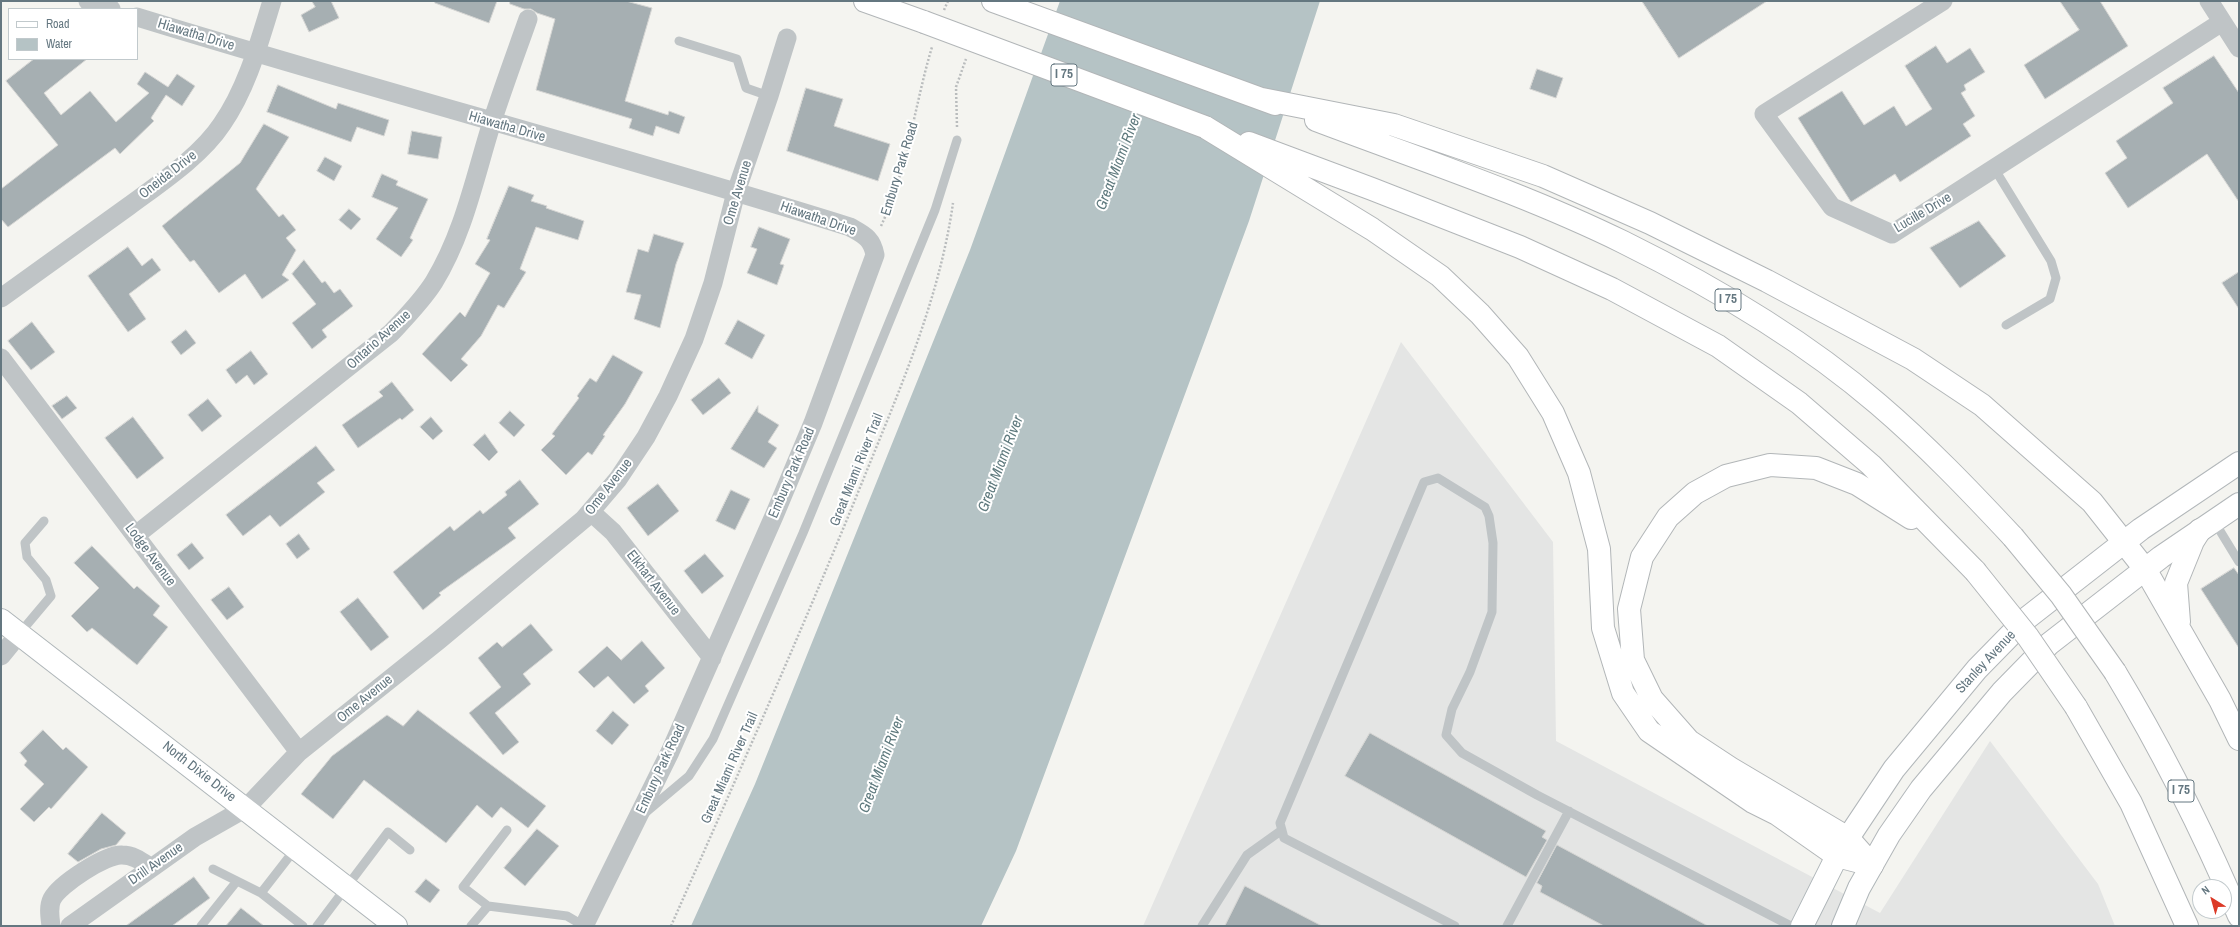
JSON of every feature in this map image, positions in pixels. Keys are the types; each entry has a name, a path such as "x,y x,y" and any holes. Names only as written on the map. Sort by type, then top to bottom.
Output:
{"main road":[{"name":"I 75","path":"865,1 929,31 1205,127 1372,189 1542,257 1612,289 1718,346 1799,403 1871,466 1975,571 2028,637 2076,707 2131,803 2187,926"},
{"name":"I 75","path":"993,1 1262,99 1466,176 1622,242 1689,276 1756,317 1818,358 1876,403 1948,468 2013,537 2061,595 2114,672 2143,719 2171,770 2216,863 2239,916"},
{"path":"1262,99 1394,125 1543,176 1650,223 1766,281 1913,359 1982,405 2092,502 2145,569 2180,627 2239,738"},
{"path":"1205,127 1372,229 1440,276 1480,314 1518,357 1553,413 1579,473 1599,549 1603,628 1623,693 1649,731 1753,802 1842,847 1872,865"},
{"name":"Stanley Avenue","path":"1802,926 1842,847 1894,769 1976,669 2027,618 2124,542 2239,463"},
{"path":"1842,847 1689,741 1652,699 1633,660 1629,609 1642,557 1668,517 1695,493 1726,476 1770,465 1816,468 1857,484 1942,537"},
{"path":"1843,926 1859,888 1889,835 1921,789 2002,692 2049,644 2145,569 2239,504"},
{"path":"2180,627 2176,583 2193,541 2207,526"},
{"name":"North Dixie Drive","path":"1,620 246,808 396,926"}],"street":[{"path":"88,1 108,6"},
{"name":"Oneida Drive","path":"1,298 157,185 202,148 222,126 236,103 256,53 272,1"},
{"name":"Lucille Drive","path":"1943,1 1764,114 1832,207 1892,234 2222,22"},
{"path":"2209,1 2239,48"},
{"name":"Hiawatha Drive","path":"138,17 492,123 736,192 850,227 862,234 873,244"},
{"name":"Ontario Avenue","path":"136,535 391,333 416,306 433,283 447,259 463,222 492,123 528,19"},
{"name":"Ome Avenue","path":"246,808 299,752 439,640 591,512 618,479 646,437 668,396 694,339 713,283 736,192 770,96 787,38"},
{"name":"Embury Park Road","path":"584,926 670,752 813,423 874,255 873,244"},
{"name":"Lodge Avenue","path":"1,358 299,752"},
{"name":"Elkhart Avenue","path":"591,512 613,532 712,658"},
{"path":"1,656 19,634"},
{"name":"Drill Avenue","path":"70,926 195,836 246,808"},
{"path":"51,926 49,914 52,898 78,875 103,859 122,855 137,858 150,867"}],"lane":[{"path":"679,41 737,59 746,88 770,96"},
{"path":"638,818 689,776 713,739 803,532 935,210 957,140"},
{"path":"1994,168 2051,261 2056,278 2050,299 2006,325"},
{"path":"1455,926 1284,838 1280,822 1424,482 1438,478 1485,507 1489,516 1492,543 1492,612 1470,672 1452,709 1446,735 1462,753 1569,811 1791,926"},
{"path":"19,634 51,596 46,580 27,557 25,543 44,521"},
{"path":"2207,526 2239,562"},
{"path":"1507,926 1569,811"},
{"path":"507,830 463,887 488,906 567,916 584,926"},
{"path":"1202,926 1248,855 1282,830"},
{"path":"317,926 388,832 410,850"},
{"path":"261,893 296,848"},
{"path":"213,869 261,893 303,926"},
{"path":"201,926 237,881"},
{"path":"471,926 488,906"}],"path":[{"path":"944,12 948,1"},
{"name":"Embury Park Road","path":"873,244 895,192 906,160 918,108 929,31"},
{"path":"957,140 956,88 969,51"},
{"name":"Great Miami River Trail","path":"671,926 832,559 912,361 941,263 953,198"}],"shaded area":[{"path":"1401,342 1553,542 1556,741 1880,913 1990,741 2098,884 2115,926 1143,926"}],"water":[{"name":"Great Miami River","path":"1060,1 1320,1 1249,221 1016,851 981,926 691,926 755,784 970,250"}],"building":[{"path":"312,1 331,1 339,18 309,32 301,15 315,7"},
{"path":"435,1 497,1 489,23 435,3"},
{"path":"510,1 626,1 652,8 625,101 668,115 669,111 685,117 679,134 656,126 653,136 629,128 632,119 536,90 555,19 537,13 531,9 524,9 510,4"},
{"path":"1642,1 1767,1 1679,58"},
{"path":"2060,1 2100,1 2128,46 2045,99 2024,65 2079,30"},
{"path":"1936,46 1947,63 1970,48 1985,72 1964,85 1966,90 1961,93 1975,116 1963,124 1971,136 1900,182 1895,174 1851,202 1798,118 1842,91 1864,125 1894,106 1906,126 1932,109 1905,66"},
{"path":"2214,56 2239,93 2239,202 2207,154 2128,208 2105,173 2127,158 2116,141 2173,103 2163,88"},
{"path":"33,60 86,60 44,93 61,115 90,91 116,122 149,93 137,84 145,72 168,87 177,74 195,86 182,106 166,95 151,118 154,121 120,154 115,148 8,227 1,219 1,189 58,145 6,81"},
{"path":"1537,69 1563,78 1556,98 1530,89"},
{"path":"278,85 336,109 338,103 389,120 384,136 357,127 351,142 267,112"},
{"path":"806,88 843,99 834,126 890,144 878,181 787,151"},
{"path":"264,124 289,137 256,189 279,217 283,214 296,230 286,238 296,250 282,275 289,280 262,299 245,274 219,293 194,260 190,262 162,226 240,163"},
{"path":"412,131 442,137 438,159 408,154"},
{"path":"325,157 342,166 334,181 317,171"},
{"path":"382,174 398,181 396,185 428,199 410,238 413,240 401,257 376,239 398,208 372,197"},
{"path":"509,186 534,195 531,201 547,206 546,208 584,221 578,240 536,227 520,269 526,272 504,308 498,305 481,336 461,359 468,365 451,382 422,354 460,312 465,317 490,273 475,264 490,240 487,239"},
{"path":"349,209 361,219 351,230 339,220"},
{"path":"1979,221 2006,256 1960,288 1930,248"},
{"path":"759,227 790,239 780,264 784,265 777,285 747,273 757,249 751,247"},
{"path":"654,234 684,243 676,264 660,328 634,319 641,295 626,292 638,249 648,252"},
{"path":"128,247 142,266 152,258 161,270 129,294 146,319 128,332 88,276"},
{"path":"304,260 322,283 325,281 334,293 340,289 353,306 322,330 327,337 312,349 292,323 316,304 292,274"},
{"path":"2239,272 2239,309 2222,283"},
{"path":"738,320 765,335 752,359 725,344"},
{"path":"32,322 55,352 31,370 8,341"},
{"path":"186,330 196,343 181,355 171,342"},
{"path":"251,351 268,374 254,385 247,375 236,384 226,370"},
{"path":"613,355 643,372 625,404 603,435 605,436 592,455 588,452 566,475 541,450 555,436 552,434 579,398 577,396 590,378 596,382"},
{"path":"719,378 731,393 703,415 691,400"},
{"path":"392,382 414,410 402,420 400,418 358,448 342,425 383,396 379,392"},
{"path":"67,396 77,408 62,419 52,406"},
{"path":"208,399 222,416 202,432 188,415"},
{"path":"758,406 758,412 779,425 768,442 777,448 764,468 731,449"},
{"path":"510,411 525,425 514,437 499,423"},
{"path":"133,417 164,458 137,479 105,438"},
{"path":"431,417 443,431 433,440 420,427"},
{"path":"485,434 498,452 489,461 473,445"},
{"path":"316,446 335,470 317,483 325,492 280,527 270,515 243,536 226,515"},
{"path":"520,480 539,504 508,528 516,538 439,593 441,595 423,610 393,572 450,526 454,531 480,510 483,514 507,495 505,492"},
{"path":"658,484 679,511 648,536 627,508"},
{"path":"731,490 750,499 735,530 716,521"},
{"path":"299,534 310,549 297,559 286,544"},
{"path":"192,543 204,558 189,570 177,555"},
{"path":"92,546 134,589 137,586 160,606 153,615 168,627 137,665 92,628 87,632 71,616 99,588 74,563"},
{"path":"705,554 724,576 702,594 684,571"},
{"path":"2234,568 2239,575 2239,648 2201,589"},
{"path":"229,587 244,607 227,620 211,600"},
{"path":"358,598 389,637 371,651 340,612"},
{"path":"531,624 553,650 523,674 531,684 495,713 519,742 503,755 469,713 501,687 478,658 497,642 502,647"},
{"path":"642,641 665,668 645,686 649,691 634,704 608,676 594,688 578,672 607,646 621,660"},
{"path":"418,710 546,806 528,828 501,807 492,818 477,805 446,843 364,780 333,819 301,794 332,756 387,715 403,726"},
{"path":"613,711 629,725 612,745 596,731"},
{"path":"43,730 63,750 66,747 88,767 51,809 49,807 34,822 20,809 44,784 24,765 27,761 20,753"},
{"path":"1370,733 1546,831 1542,837 1547,840 1526,877 1345,776"},
{"path":"102,813 126,833 116,845 101,849 78,862 68,854"},
{"path":"537,829 559,846 525,886 504,868"},
{"path":"1557,845 1708,926 1604,926 1540,892 1542,886 1537,883"},
{"path":"194,877 210,898 172,926 126,926"},
{"path":"426,879 440,890 430,903 415,892"},
{"path":"1245,886 1322,926 1225,926"},
{"path":"241,908 264,926 226,926"}]}
